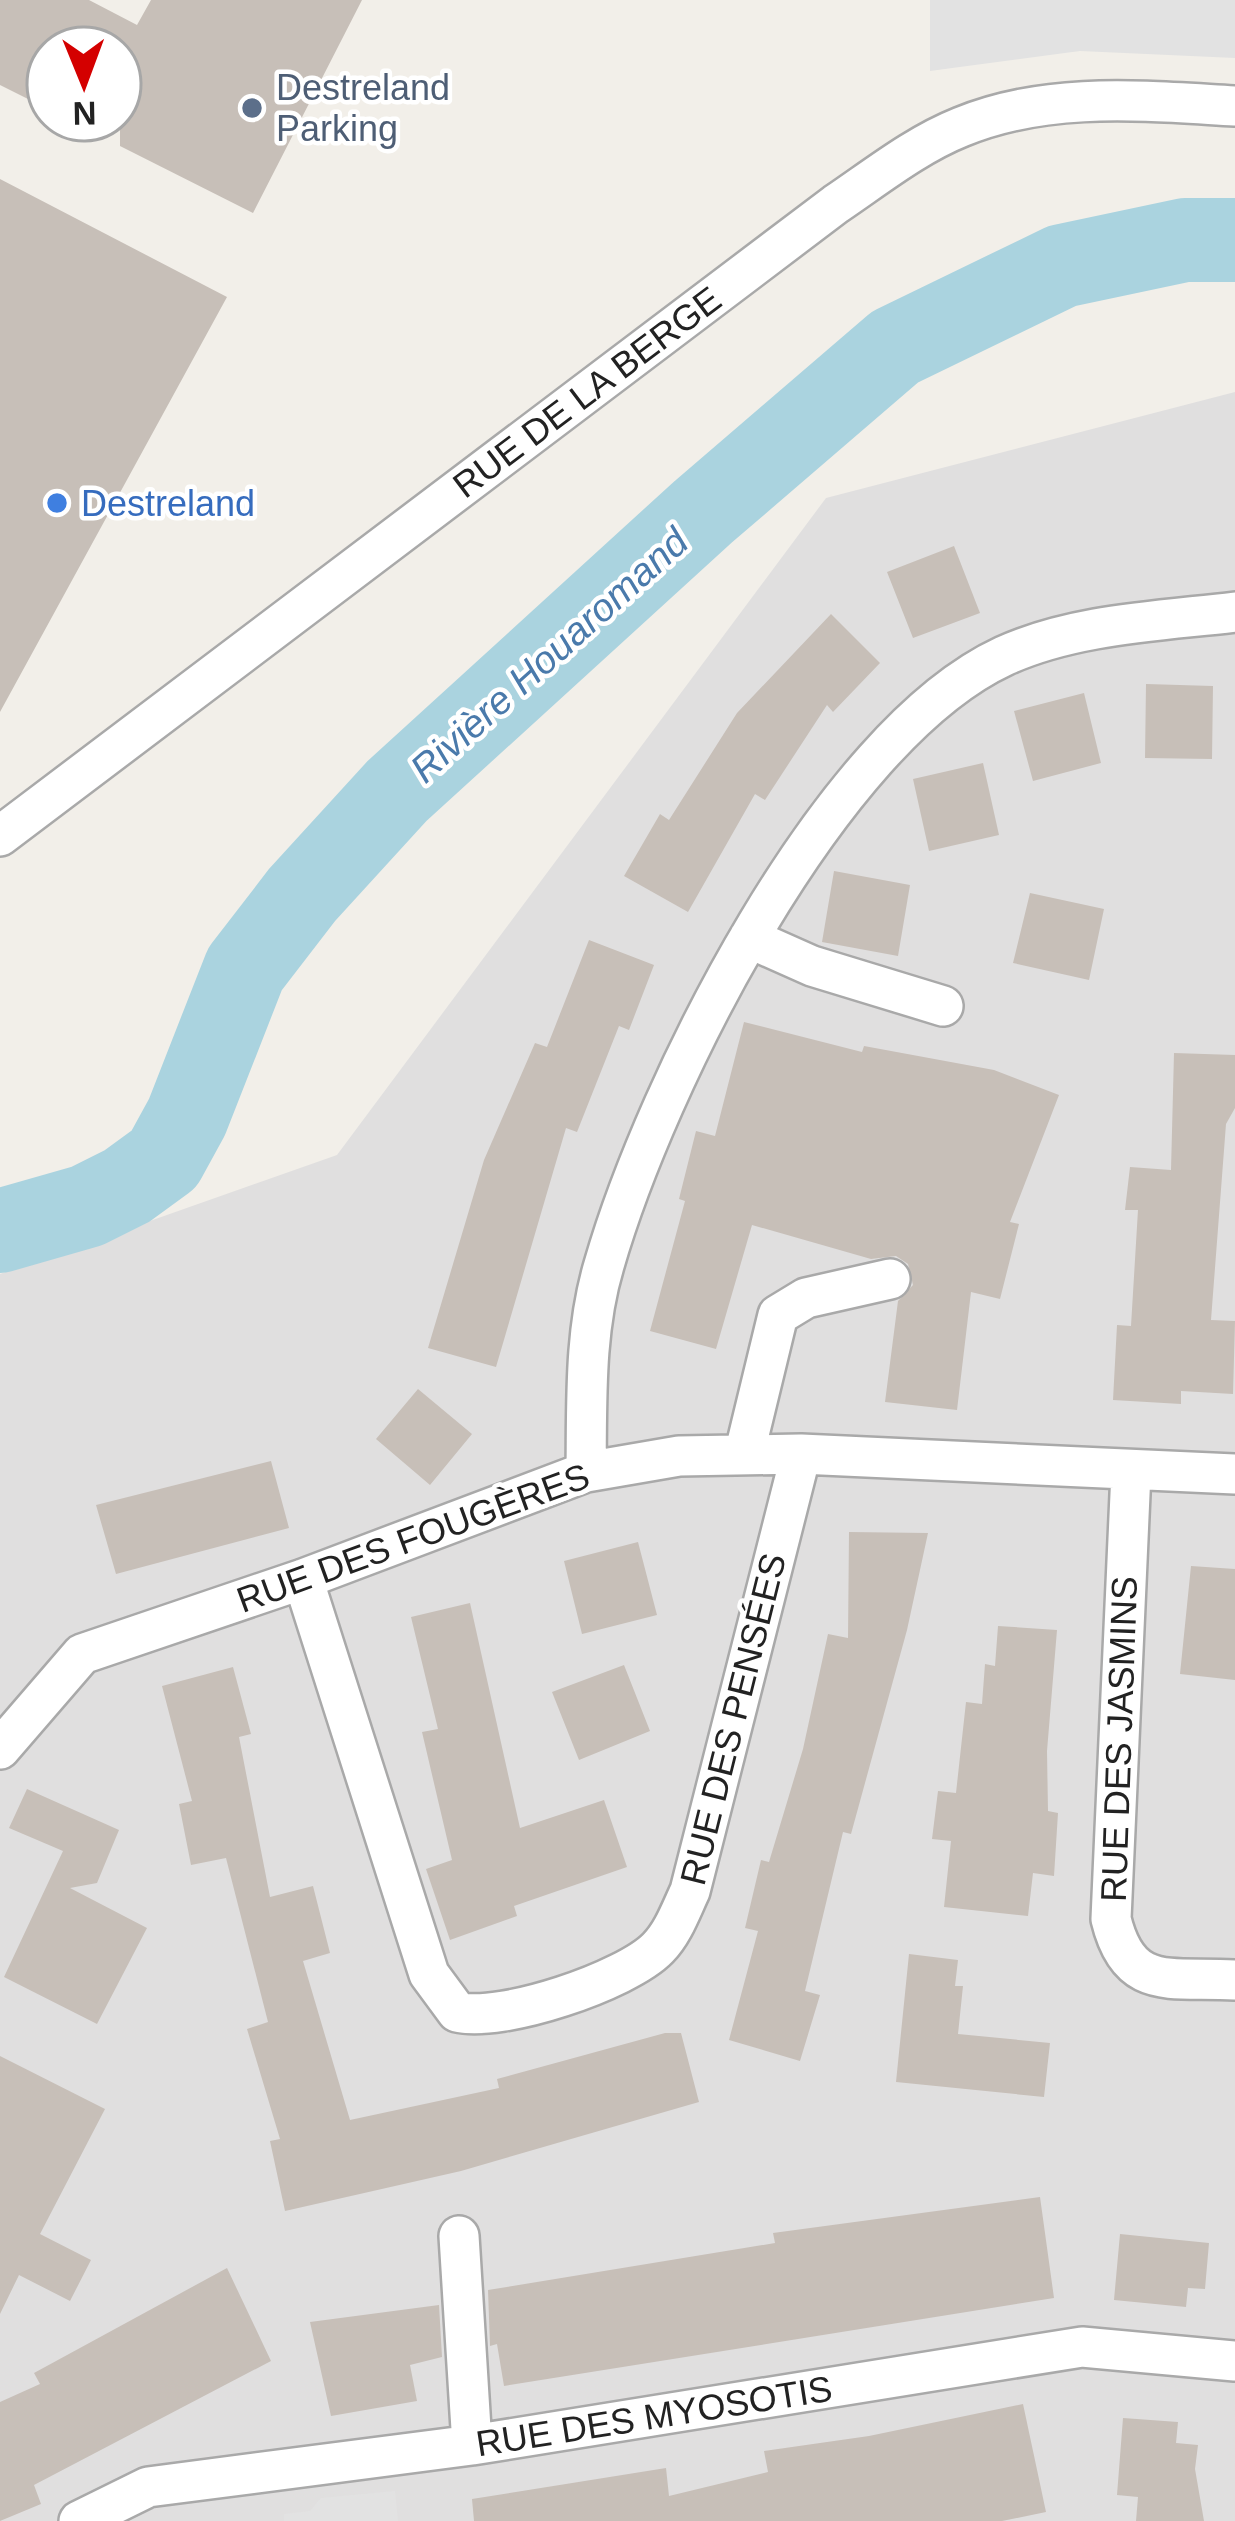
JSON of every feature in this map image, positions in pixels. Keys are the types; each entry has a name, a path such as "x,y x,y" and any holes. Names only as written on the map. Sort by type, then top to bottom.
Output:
{"street":[{"name":"RUE DE LA BERGE","path":"0,836 836,204 920,147 960,127 1036,106 1132,101 1235,106"},
{"path":"586,1472 587,1359 602,1268 649,1129 749,938 852,784 935,696 1005,656 1069,634 1235,612"},
{"path":"749,938 812,966 943,1006"},
{"path":"744,1455 778,1316 806,1298 890,1279"},
{"name":"RUE DES FOUGÈRES","path":"0,1749 82,1654 303,1579 586,1472 679,1456 800,1454 1235,1474"},
{"name":"RUE DES PENSÉES","path":"303,1579 429,1974 457,2012 506,2012 625,1970 658,1949 676,1922 690,1891 800,1454"},
{"name":"RUE DES JASMINS","path":"1131,1472 1111,1919 1119,1953 1130,1967 1235,1980"},
{"path":"459,2236 472,2445"},
{"name":"RUE DES MYOSOTIS","path":"80,2521 148,2487 472,2445 1082,2347 1235,2360"}],"shaded area":[{"path":"930,0 1235,0 1235,58 1080,51 930,71"},
{"path":"1235,392 1235,2521 0,2521 0,1274 337,1155 826,498"},
{"path":"395,2491 398,2521 284,2521 284,2514 310,2511 321,2498"}],"building":[{"name":"Destreland Parking","path":"0,0 89,0 135,24 24,24 24,97 0,85"},
{"name":"Destreland Parking","path":"151,0 362,0 253,213 120,146 144,144 144,24 138,24"},
{"name":"Destreland","path":"0,179 227,297 0,712"},
{"path":"954,546 980,613 913,638 887,572"},
{"path":"831,614 880,663 833,712 827,705 765,800 755,794 688,912 624,876 660,814 669,820 737,713"},
{"path":"1146,684 1213,686 1212,759 1145,758"},
{"path":"1084,693 1101,763 1033,781 1014,711"},
{"path":"983,763 999,835 929,851 913,779"},
{"path":"834,871 910,885 898,956 822,942"},
{"path":"1030,893 1104,909 1089,980 1013,963"},
{"path":"589,940 654,965 629,1030 619,1026 577,1132 566,1128 496,1367 428,1348 484,1160 535,1043 547,1047"},
{"path":"744,1022 862,1052 864,1046 994,1070 1059,1095 1010,1222 1019,1224 1000,1299 971,1292 957,1410 885,1402 898,1301 913,1285 908,1264 896,1256 871,1259 752,1225 716,1349 650,1331 685,1201 679,1199 696,1131 715,1136"},
{"path":"1174,1053 1235,1055 1235,1108 1226,1124 1211,1320 1235,1321 1233,1394 1181,1391 1181,1404 1113,1400 1117,1325 1131,1326 1138,1210 1125,1210 1130,1167 1171,1170"},
{"path":"418,1389 472,1434 430,1485 376,1439"},
{"path":"271,1461 289,1528 116,1574 96,1505"},
{"path":"849,1532 928,1533 907,1630 851,1834 843,1832 805,1991 820,1995 800,2061 729,2040 758,1931 745,1928 761,1860 769,1862 803,1749 828,1634 848,1638"},
{"path":"638,1542 657,1615 582,1634 564,1561"},
{"path":"1191,1566 1235,1569 1235,1680 1180,1674"},
{"path":"470,1603 520,1828 604,1800 627,1867 514,1906 517,1916 450,1940 426,1869 452,1860 422,1732 438,1729 411,1617"},
{"path":"998,1626 1057,1630 1047,1751 1048,1811 1058,1813 1054,1876 1033,1873 1028,1916 944,1907 951,1841 932,1839 938,1791 956,1793 966,1702 982,1704 985,1664 995,1666"},
{"path":"624,1665 650,1731 579,1760 552,1692"},
{"path":"233,1667 251,1734 239,1737 270,1897 313,1886 330,1953 303,1961 350,2120 499,2088 497,2079 665,2033 681,2033 699,2102 461,2171 285,2211 270,2141 280,2139 247,2029 268,2022 226,1858 191,1865 179,1804 192,1801 162,1686"},
{"path":"27,1789 119,1830 97,1883 70,1888 147,1928 97,2024 4,1977 63,1851 9,1828"},
{"path":"909,1954 958,1960 955,1986 963,1986 958,2034 1050,2043 1044,2097 896,2082"},
{"path":"0,2056 105,2109 40,2234 91,2260 70,2301 19,2275 0,2314"},
{"path":"1040,2197 1054,2298 504,2386 497,2344 490,2346 488,2290 775,2243 773,2233"},
{"path":"1120,2234 1209,2243 1205,2289 1188,2288 1186,2307 1114,2300"},
{"path":"227,2268 271,2361 34,2485 41,2504 0,2521 0,2402 40,2384 34,2373"},
{"path":"439,2305 442,2357 410,2365 417,2401 331,2416 310,2322"},
{"path":"1023,2404 1046,2512 1002,2521 474,2521 472,2499 666,2468 669,2496 768,2472 764,2451 869,2436"},
{"path":"1123,2418 1178,2422 1176,2443 1198,2445 1195,2469 1204,2521 1136,2521 1138,2497 1117,2495"}],"waterway":[{"name":"Rivière Houaromand","path":"0,1231 87,1206 127,1186 164,1159 187,1117 245,969 302,895 397,791 703,512 895,347 1062,266 1185,240 1235,240"}],"place":[{"name":"Destreland Parking","path":"252,108"},
{"name":"Destreland","path":"57,503"}]}
